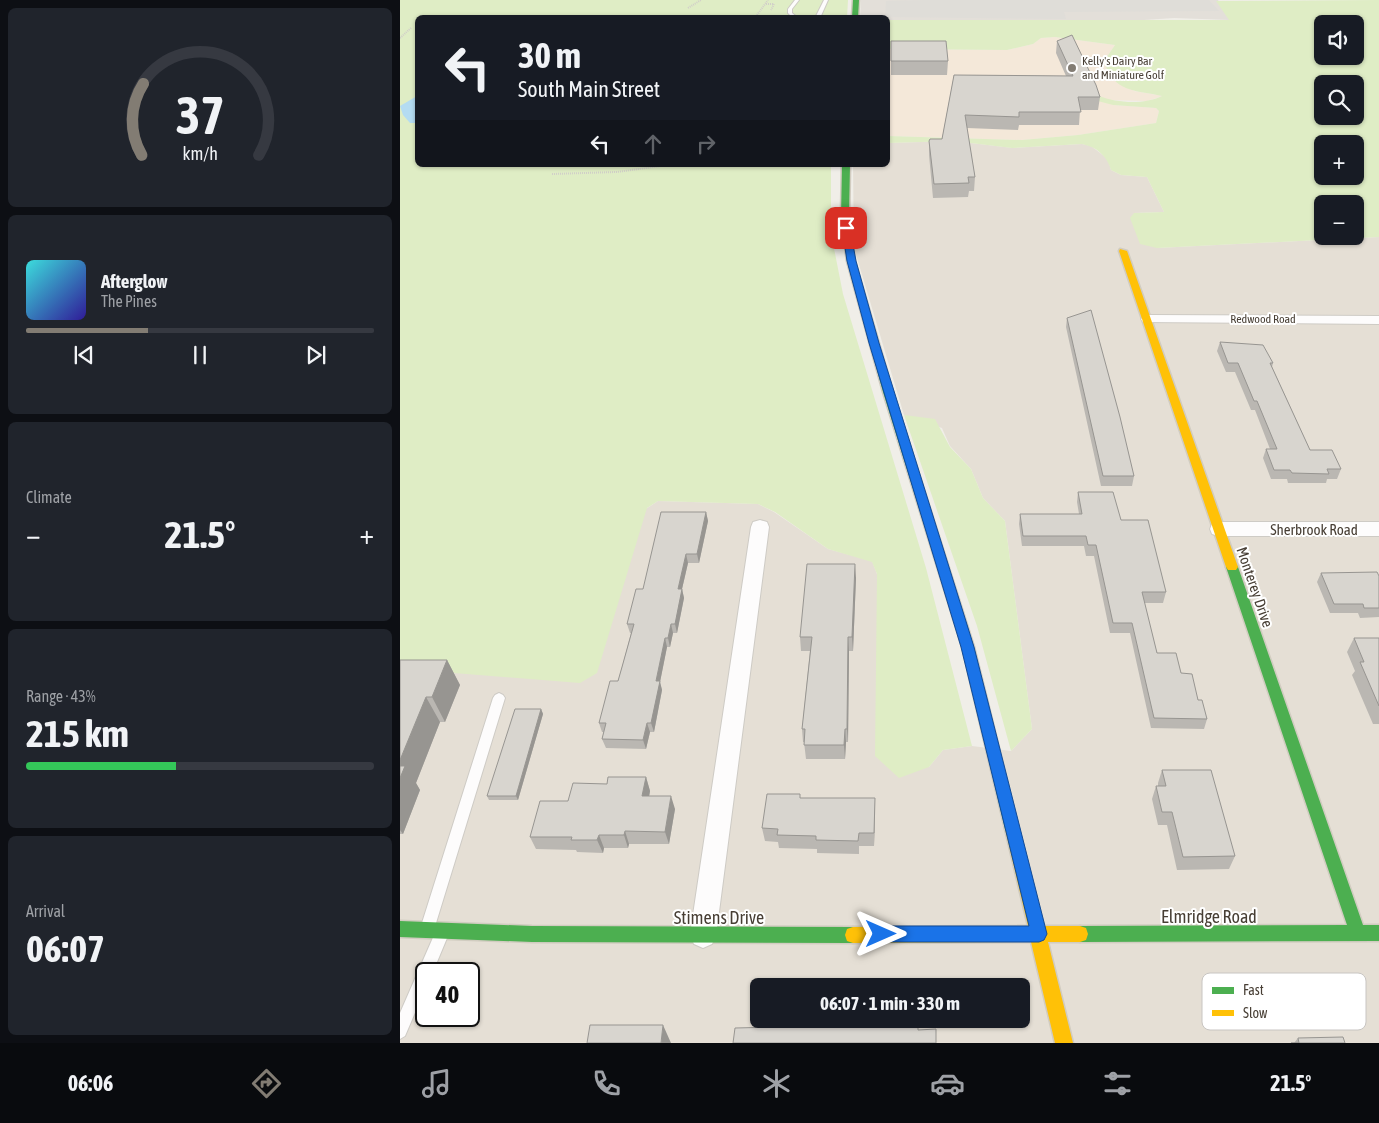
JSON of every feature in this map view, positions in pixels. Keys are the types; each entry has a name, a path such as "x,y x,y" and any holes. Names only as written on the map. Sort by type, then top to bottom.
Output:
{"street":[{"path":"855,15 856,0"},
{"path":"846,167 845,217 853,269 888,392 955,599 987,719 1064,1043"},
{"name":"Monterey Drive","path":"1123,250 1358,934"},
{"name":"Redwood Road","path":"1148,319 1379,320"},
{"path":"703,935 760,527"},
{"name":"Sherbrook Road","path":"1219,529 1379,529"},
{"name":"Stimens Drive","path":"400,929 443,932 703,935 1039,934"},
{"name":"Elmridge Road","path":"1039,934 1379,933"}],"lane":[{"path":"792,15 790,9 797,0"},
{"path":"818,15 826,0"},
{"path":"427,931 499,698"},
{"path":"400,1031 443,932"}],"path":[{"path":"688,8 701,0"},
{"path":"757,15 768,0"},
{"path":"766,4 774,4 771,10"},
{"path":"400,38 411,28"},
{"path":"552,174 594,174 652,167"}],"shaded area":[{"path":"861,0 1218,0 1230,20 1174,18 1129,21 890,20 890,15 860,15"},
{"path":"1209,0 1219,11 1064,12 1066,19 890,17 890,15 885,15 886,1"},
{"path":"1055,37 1115,45 1104,61 1134,91 1163,96 1147,101 1108,100 1113,105 1156,108 1159,111 1156,123 1078,135 1022,140 890,136 890,49 1007,50 1033,44 1041,38"},
{"path":"954,141 1013,148 1082,144 1091,146 1108,159 1111,170 1121,175 1147,177 1164,212 1134,213 1157,248 1314,240 1314,245 1364,245 1364,238 1379,237 1379,1043 400,1043 400,670 658,501 758,504 774,512 828,549 872,561 929,767 943,750 972,746 1011,751 1032,729 1005,521 983,498 971,469 950,446 942,428 904,415 854,248 853,167 890,167 890,143"}],"green space":[{"path":"400,0 848,0 847,15 415,15 415,167 831,167 831,233 843,294 926,568 972,746 943,750 929,767 899,778 875,756 877,574 872,562 828,549 775,512 758,504 658,501 647,508 597,673 580,683 400,670"},
{"path":"1379,0 1379,237 1364,238 1364,195 1314,195 1314,240 1157,248 1140,244 1130,218 1134,213 1164,212 1147,177 1121,175 1111,170 1104,156 1087,145 1012,148 954,141 890,143 890,136 1022,140 1078,135 1156,123 1159,111 1156,108 1113,105 1094,100 1099,96 1114,100 1139,102 1162,96 1135,91 1119,85 1113,79 1104,61 1115,45 1055,37 1041,38 1033,44 1007,50 890,49 890,20 1229,20 1216,1"},
{"path":"904,415 935,419 950,447 971,469 983,498 1005,521 1032,729 1011,751 977,626"}],"water":[{"path":"415,97 415,123 410,123 403,115 400,106"}],"building":[{"path":"1072,35 1100,97 1078,97 1081,112 1019,112 1019,117 965,115 975,177 968,177 969,183 934,184 929,141 930,139 942,139 954,75 1073,76 1057,41"},
{"path":"891,41 946,41 948,61 891,61"},
{"path":"1091,310 1134,476 1103,476 1067,318"},
{"path":"1220,342 1263,345 1273,363 1270,363 1310,450 1332,450 1341,469 1327,469 1329,474 1292,473 1290,470 1274,470 1266,449 1277,449 1257,401 1254,401 1238,363 1228,363"},
{"path":"1078,492 1113,492 1121,520 1148,520 1166,592 1142,592 1157,653 1176,653 1181,673 1192,674 1198,700 1202,700 1207,719 1154,718 1132,623 1113,623 1096,545 1088,545 1086,536 1023,536 1020,514 1082,514"},
{"path":"661,512 706,512 697,554 686,554 678,589 682,589 675,624 671,624 668,638 665,638 656,681 660,681 651,723 647,723 643,740 602,739 606,723 599,723 610,681 618,681 634,624 627,624 636,589 643,589"},
{"path":"807,564 855,564 852,637 848,637 847,729 845,729 844,745 804,745 805,729 802,729 812,637 800,637"},
{"path":"1377,572 1379,576 1379,608 1364,608 1363,604 1334,604 1321,573"},
{"path":"1354,638 1379,638 1379,706 1360,662 1364,662"},
{"path":"400,660 447,660 432,697 426,697 400,760"},
{"path":"515,709 541,709 516,796 487,796"},
{"path":"400,766 405,766 400,778"},
{"path":"1162,770 1211,770 1235,856 1183,857 1172,812 1162,812 1156,786 1166,786"},
{"path":"608,777 646,777 642,796 671,796 665,832 625,831 624,835 599,835 597,840 571,840 572,837 530,837 540,801 568,801 573,783 607,784"},
{"path":"767,794 800,794 800,798 875,798 874,833 859,833 858,841 816,840 816,836 777,835 778,829 762,828"},
{"path":"590,1025 663,1025 661,1043 587,1043"},
{"path":"735,1028 936,1029 936,1043 733,1043"},
{"path":"1343,1037 1345,1043 1299,1043 1298,1038"}],"traffic: fast":[{"path":"855,15 856,0"},
{"path":"846,167 845,217 851,261 888,392 968,647 1012,829"},
{"path":"1232,567 1358,933"},
{"path":"400,929 532,934 853,935"},
{"path":"1080,934 1379,933"}],"traffic: slow":[{"path":"1123,251 1232,567"},
{"path":"1012,829 1064,1043"},
{"path":"853,935 1080,934"}],"place":[{"name":"Kelly's Dairy Bar and Miniature Golf","path":"1072,68"}],"route":[{"path":"846,228 851,261 874,343 955,599 989,728 1039,934 881,934"}]}
